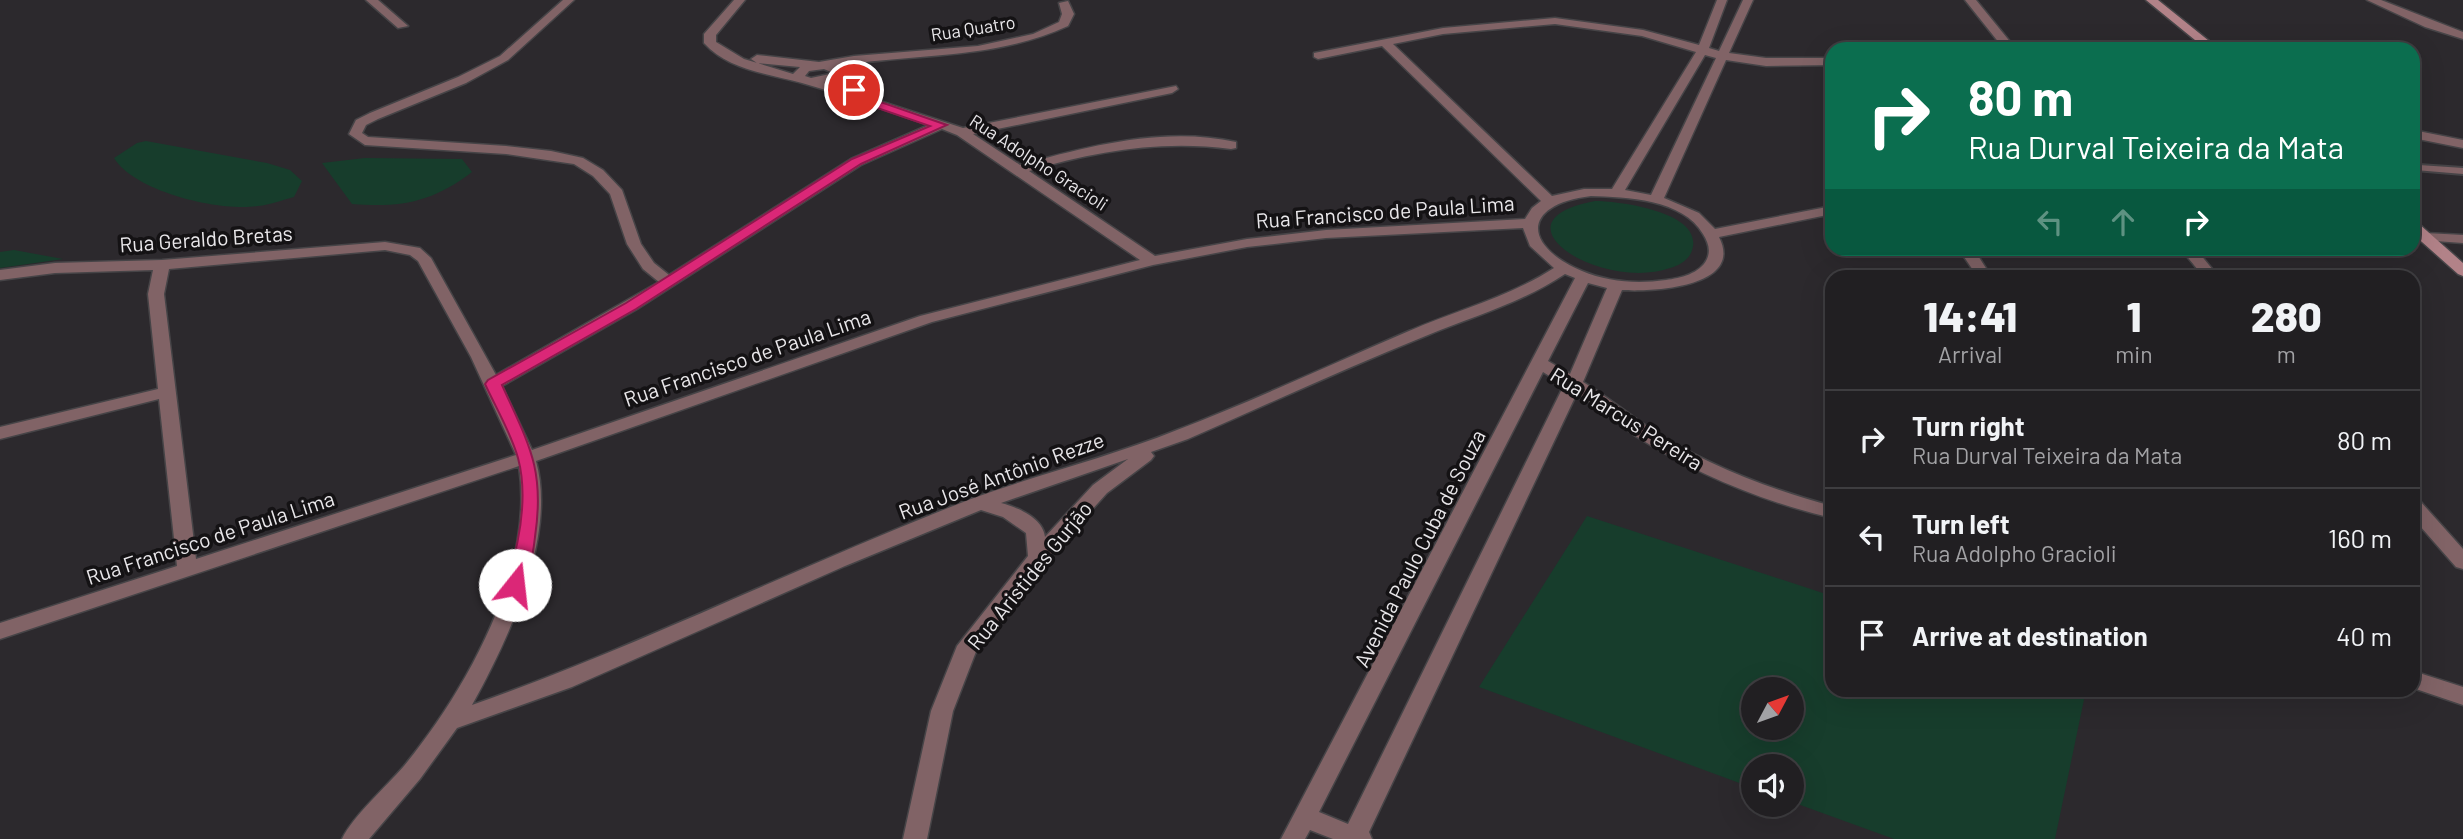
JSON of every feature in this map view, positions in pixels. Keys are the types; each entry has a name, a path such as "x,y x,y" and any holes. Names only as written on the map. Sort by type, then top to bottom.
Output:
{"main road":[{"path":"2151,0 2204,42"},
{"path":"2420,232 2463,271"}],"street":[{"path":"371,0 402,26"},
{"path":"569,0 504,58 463,80 374,116 356,128 355,134 365,141 540,153 578,161 598,173 617,193 634,244 648,266 669,282"},
{"path":"740,0 710,34 710,43 718,51 736,58 830,69 858,98"},
{"path":"1617,192 1703,49 1722,0"},
{"path":"1656,199 1748,0"},
{"path":"1970,0 2004,42"},
{"path":"2378,1 2430,26 2463,36"},
{"name":"Rua Quatro","path":"805,81 824,81 830,69 905,54 983,47 1043,33 1064,24 1068,15 1064,2"},
{"path":"1318,55 1443,31 1513,23 1555,22 1643,33 1723,56 1766,62 1825,62"},
{"path":"1385,43 1549,202"},
{"name":"Rua Adolpho Gracioli","path":"736,58 962,132 1152,261"},
{"path":"805,81 798,74 801,71 830,69"},
{"path":"962,132 1172,89"},
{"path":"354,839 381,810 452,721 498,638 523,558 532,502 526,458 493,384 669,282 856,162 941,125"},
{"path":"2420,135 2463,144"},
{"path":"1018,170 1082,153 1177,139 1231,145"},
{"path":"2420,142 2463,144"},
{"path":"1617,192 1656,199 1685,211 1712,234 1717,249 1712,264 1698,276 1676,284 1647,287 1616,285 1584,277 1564,268 1543,254 1532,239 1531,223 1537,212 1549,202 1580,193 1617,192"},
{"path":"1712,234 1825,211"},
{"name":"Rua Francisco de Paula Lima","path":"0,631 526,458 926,319 1152,261 1247,243 1326,234 1531,223"},
{"path":"2426,237 2463,239"},
{"name":"Rua Geraldo Bretas","path":"0,275 55,268 162,265 345,248 385,246 415,251 424,258 493,384"},
{"path":"2193,256 2206,270"},
{"path":"162,265 156,294 187,569"},
{"name":"Rua José Antônio Rezze","path":"452,721 564,681 838,561 980,503 1182,435 1423,331 1498,303 1541,283 1564,268"},
{"name":"Avenida Paulo Cuba de Souza","path":"1299,828 1584,277"},
{"path":"1299,828 1355,838 1574,383 1616,285"},
{"name":"Rua Marcus Pereira","path":"1540,363 1574,383 1638,429 1697,464 1772,496 1825,510"},
{"path":"0,433 82,415 166,392"},
{"name":"Rua Aristides Gurjão","path":"915,839 942,711 968,646 1038,557 1100,489 1131,464 1182,435"},
{"path":"980,503 1010,512 1035,530 1038,557"},
{"path":"2420,514 2463,562"},
{"path":"0,637 61,611"},
{"path":"2420,681 2463,696"}],"lane":[{"path":"2420,169 2463,171"}],"green space":[{"path":"146,141 267,163 290,170 302,181 294,197 262,205 222,206 180,197 140,181 114,158 137,143"},
{"path":"365,158 462,159 472,172 444,190 416,201 386,205 352,204 322,163"},
{"path":"1595,201 1640,207 1675,219 1687,228 1693,239 1691,253 1685,261 1676,266 1643,273 1614,270 1587,263 1566,251 1553,237 1551,223 1564,211"},
{"path":"14,250 63,259 0,268 0,252"},
{"path":"1587,516 1825,594 1825,697 2085,697 2055,839 1894,839 1804,806 1804,754 1741,754 1741,784 1479,687"}],"route":[{"path":"515,585 523,558 532,502 526,458 493,384 631,306 856,162 941,125 858,98 854,90"}]}
